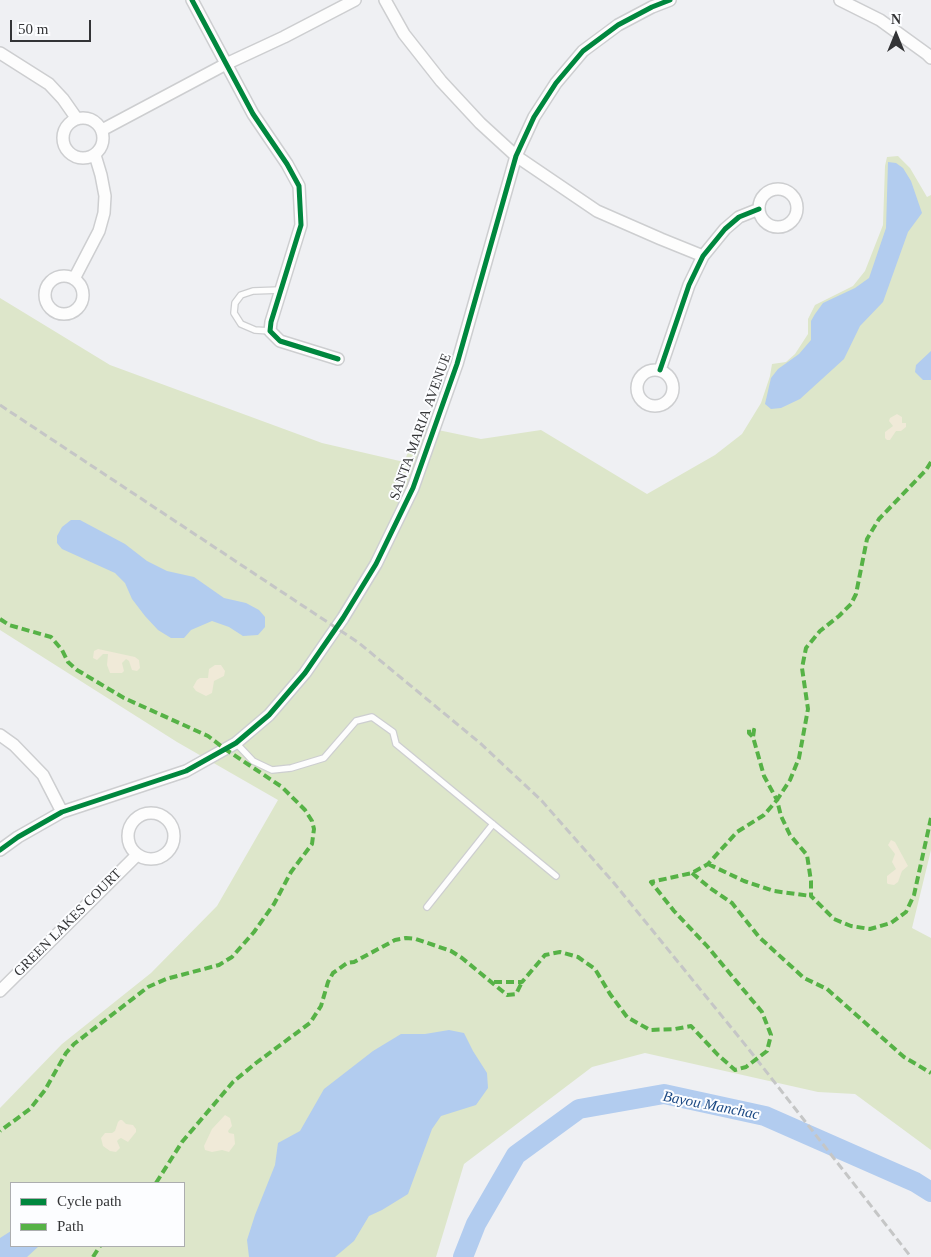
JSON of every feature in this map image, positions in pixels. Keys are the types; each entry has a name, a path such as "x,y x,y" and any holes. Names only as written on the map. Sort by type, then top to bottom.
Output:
{"street":[{"path":"192,0 253,114 287,164 298,186 301,225 271,322 270,331 280,341 338,359"},
{"path":"102,130 226,64 355,0"},
{"path":"385,0 404,34 440,81 516,156 597,211 703,256"},
{"name":"SANTA MARIA AVENUE","path":"0,850 18,836 62,812 186,771 236,743 269,715 305,673 344,618 376,564 409,497 457,364 516,156 534,117 556,83 583,51 618,25 670,0"},
{"path":"840,0 880,20 931,58"},
{"path":"0,53 48,84 63,99 77,119"},
{"path":"77,119 91,120 98,124 102,130 103,144 95,155 87,158 78,158 70,154 65,147 64,131 69,124 77,119"},
{"path":"74,279 96,238 104,212 105,196 95,155"},
{"path":"660,370 689,285 703,256 725,229 739,217 759,209"},
{"path":"0,735 14,745 43,775 62,812"},
{"path":"147,813 155,813 162,816 172,827 174,834 174,842 171,849 159,858 144,859 137,855 131,849 127,834 133,820 147,813"},
{"name":"GREEN LAKES COURT","path":"0,991 137,855"}],"lane":[{"path":"270,331 255,330 240,324 234,313 235,303 240,295 253,291 281,290"},
{"path":"236,743 253,761 272,770 292,768 324,758 356,721 372,718 393,732 396,744 556,876"},
{"path":"427,907 492,824"}],"green space":[{"path":"898,156 910,168 927,197 931,195 931,850 912,928 931,938 931,1150 855,1094 818,1092 645,1053 592,1067 464,1164 436,1257 0,1257 0,1108 62,1044 151,973 217,906 278,800 177,742 0,630 0,298 110,365 322,443 404,462 419,426 481,439 541,430 647,494 715,455 742,434 761,403 772,364 786,362 795,354 808,334 808,319 815,305 853,286 865,271 883,225 887,157"}],"sand":[{"path":"897,414 902,417 902,423 906,423 906,427 901,431 896,431 890,440 887,440 885,432 893,426 889,421 890,418"},
{"path":"98,649 135,657 139,660 140,668 137,671 132,670 129,661 126,659 122,663 124,671 122,673 110,673 107,665 108,654 103,654 97,660 93,658 94,651"},
{"path":"215,665 221,665 225,671 224,676 214,681 212,693 206,696 196,691 193,687 200,678 208,678 209,669"},
{"path":"891,840 895,842 908,866 902,871 898,882 894,885 887,883 887,876 896,869 892,862 895,854 888,845"},
{"path":"225,1115 230,1118 232,1126 228,1131 234,1134 235,1144 229,1152 205,1150 204,1146 212,1129"},
{"path":"120,1120 126,1124 133,1125 136,1132 128,1142 121,1138 119,1139 117,1141 120,1148 116,1152 110,1151 103,1146 101,1138 105,1133 115,1131"}],"water":[{"path":"888,162 896,163 903,168 911,181 922,213 908,232 883,302 860,326 844,359 800,399 781,408 771,409 765,404 771,378 778,369 799,354 811,340 811,321 823,303 855,288 869,278 886,228"},
{"path":"931,351 931,380 923,380 915,372 916,365"},
{"path":"71,520 80,520 125,544 147,561 167,571 194,577 224,598 246,603 259,610 265,617 265,627 258,635 243,636 229,627 212,621 191,630 184,638 171,638 158,630 145,616 132,599 125,583 115,573 62,549 57,543 57,536 62,527"},
{"path":"449,1030 464,1033 487,1073 488,1088 476,1105 441,1116 432,1129 408,1194 369,1216 354,1241 335,1257 249,1257 247,1240 275,1165 278,1143 300,1131 324,1089 373,1051 401,1034 425,1034"},
{"path":"10,1232 10,1247 38,1247 27,1257 0,1257 0,1238"}],"waterway":[{"name":"Bayou Manchac","path":"463,1257 476,1224 516,1155 579,1109 664,1094 765,1116 915,1182 931,1192"}],"railway":[{"path":"0,405 359,643 480,743 541,800 614,883 747,1047 911,1257"}],"marked path":[{"path":"931,462 926,470 879,519 867,539 856,594 851,604 820,631 806,648 802,668 808,709 799,758 790,780 777,800 781,816 790,835 807,855 811,896 834,919 851,926 870,929 891,923 906,912 914,895 931,818"},
{"path":"0,619 9,625 51,637 62,650 68,662 77,670 124,698 208,736 282,787 305,810 312,821 314,829 312,844 291,872 274,904 254,932 232,957 219,965 166,979 148,987 74,1044 66,1053 45,1090 30,1109 0,1131"},
{"path":"494,982 522,982 545,955 560,952 578,957 595,969 627,1017 650,1030 691,1026 735,1070 746,1067 767,1051 771,1035 762,1012 651,882 692,873 708,864 737,832 764,815 777,800 764,776 753,737 754,730 749,729 749,733 753,737"},
{"path":"708,864 744,881 774,891 811,896"},
{"path":"692,873 732,903 759,937 804,978 827,989 904,1057 931,1073"},
{"path":"157,1182 182,1142 233,1082 310,1023 321,1006 328,982 333,973 347,963 354,962 395,940 416,939 451,951 507,995 516,994 522,982"},
{"path":"93,1257 99,1247"}],"cycle path":[{"path":"192,0 253,114 287,164 299,186 301,225 271,322 270,331 280,341 338,359"},
{"path":"0,850 18,837 62,812 186,771 236,743 269,715 305,673 343,618 376,564 413,488 457,364 516,156 534,117 556,83 583,51 618,25 670,0"},
{"path":"660,370 689,285 703,256 725,229 739,217 759,209"}]}
